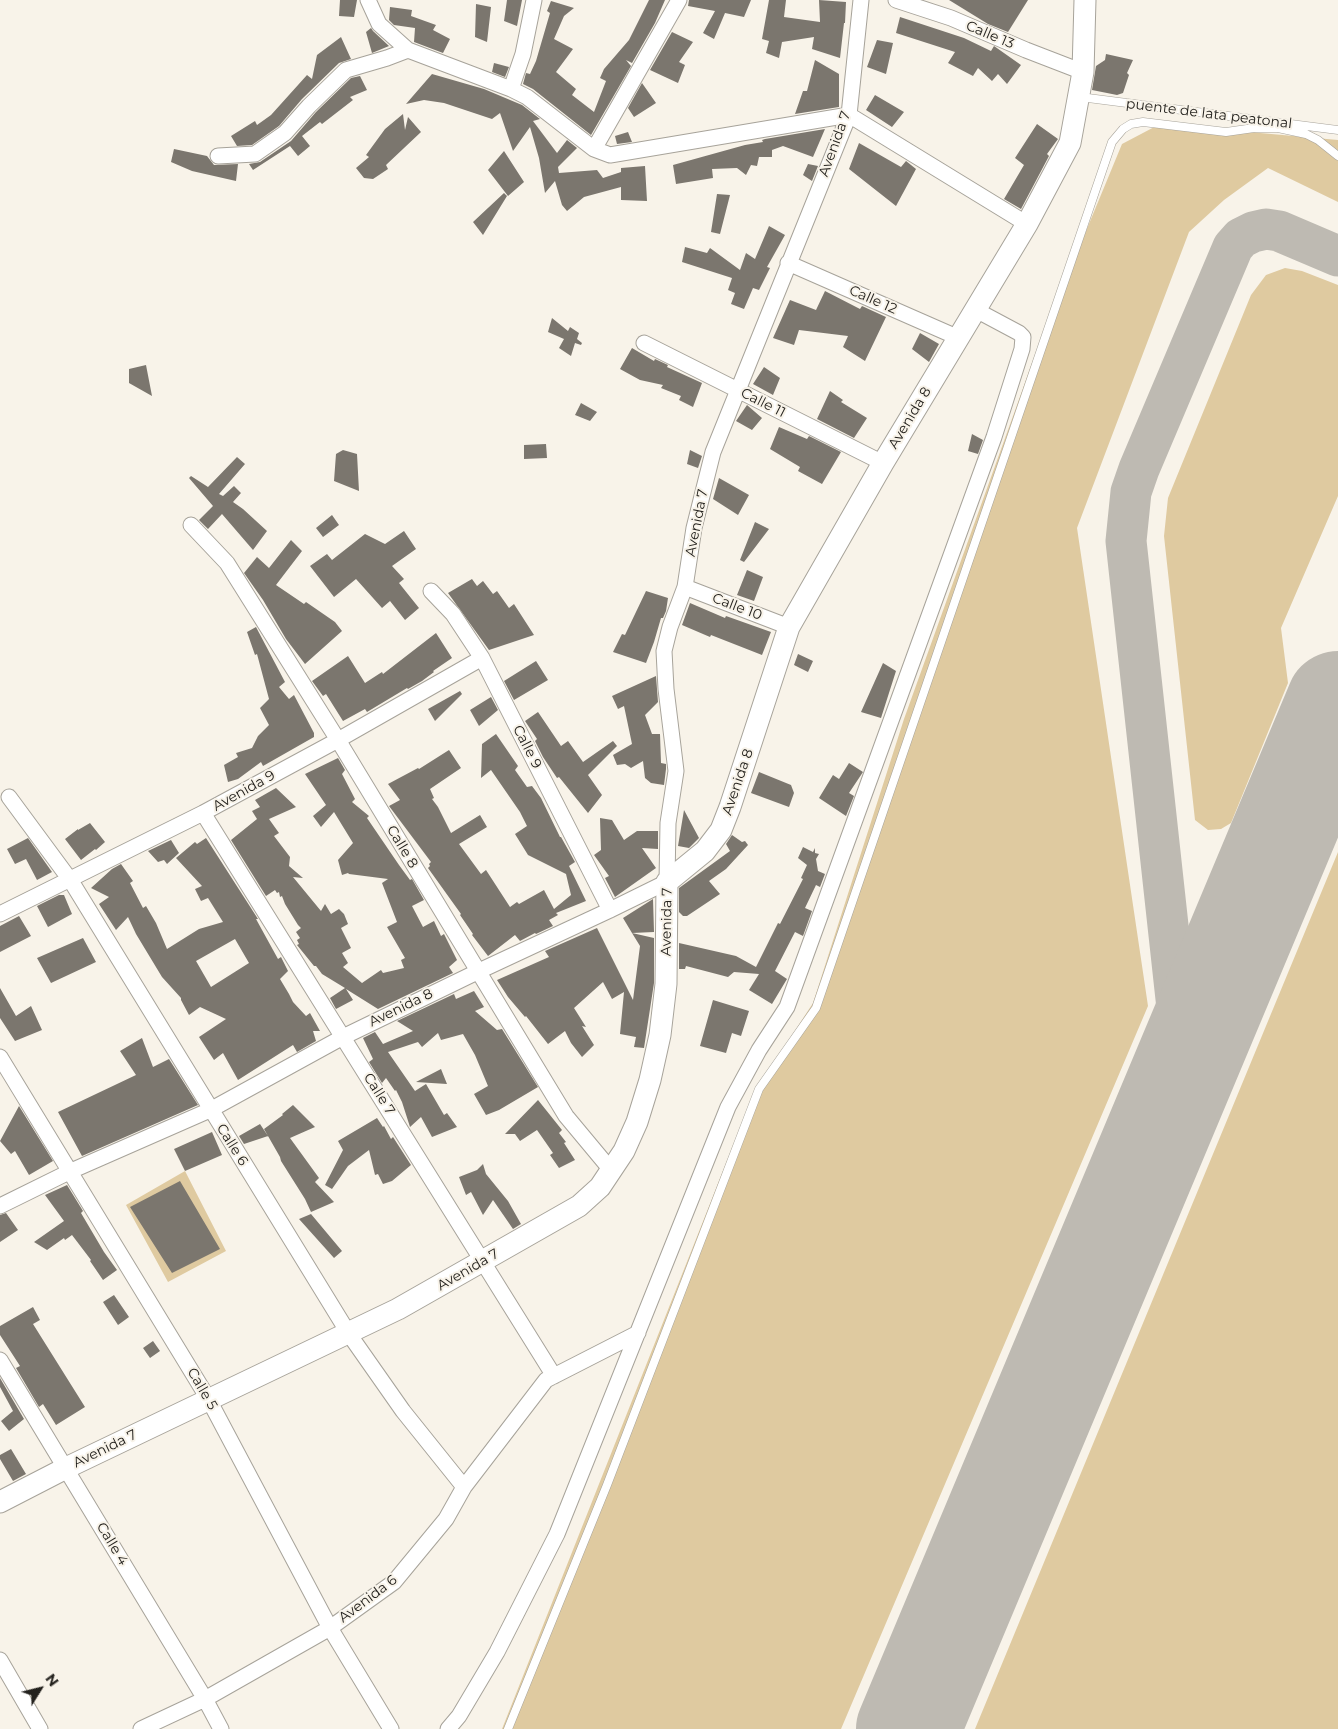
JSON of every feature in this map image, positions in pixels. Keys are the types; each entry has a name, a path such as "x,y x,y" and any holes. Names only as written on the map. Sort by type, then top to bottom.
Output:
{"street":[{"path":"368,0 379,24 408,50 511,89 527,97 594,149 610,155 849,115 1027,224"},
{"path":"511,89 523,54 534,0"},
{"path":"594,149 678,0"},
{"name":"Avenida 7","path":"0,1502 66,1468 349,1334 483,1262 579,1206 600,1187 624,1151 637,1122 650,1080 660,1035 666,984 668,823 676,771 666,689 664,651 670,627 685,587 694,528 712,452 849,115 861,0"},
{"name":"Calle 13","path":"896,0 951,18 1083,72"},
{"name":"Avenida 8","path":"0,1206 70,1172 210,1110 343,1037 667,882 705,851 721,830 730,808 789,627 882,463 1027,224 1070,143 1080,97 1083,72 1085,0"},
{"path":"218,156 255,154 285,133 346,70 408,50"},
{"name":"Calle 12","path":"788,263 959,338"},
{"path":"448,1729 459,1716 497,1652 557,1534 728,1107 759,1050 787,1007 994,437 1022,349 1023,337 1019,333 974,309"},
{"name":"Calle 11","path":"644,343 882,463"},
{"name":"Calle 8","path":"191,525 227,563 338,740 476,972 566,1116 612,1170"},
{"name":"Calle 10","path":"685,587 789,627"},
{"name":"Calle 9","path":"431,591 453,614 482,658 610,910"},
{"name":"Avenida 9","path":"0,914 71,881 204,813 482,658"},
{"name":"Calle 6","path":"9,797 71,881 349,1334 404,1411 464,1487"},
{"name":"Calle 7","path":"204,813 554,1376"},
{"name":"Calle 5","path":"0,1057 209,1400 330,1628 391,1729"},
{"name":"Avenida 6","path":"141,1729 205,1699 330,1628 394,1582 446,1519 464,1487 546,1380 638,1333"},
{"name":"Calle 4","path":"0,1360 205,1699 221,1729"},
{"path":"0,1660 40,1729"}],"lane":[{"name":"puente de lata peatonal","path":"1080,97 1338,130"},
{"path":"508,1729 611,1476 759,1089 816,1008 1112,142 1123,129 1131,124 1143,122 1226,132 1254,128 1278,128 1306,134 1318,140 1338,156"}],"shaded area":[{"path":"1160,124 1338,140 1338,202 1268,168 1224,200 1189,232 1077,528 1148,1006 841,1729 502,1729 753,1095 813,1003 904,719 1036,352 1122,144"},
{"path":"1285,268 1302,271 1338,285 1338,496 1281,628 1288,683 1231,823 1221,829 1208,830 1195,820 1164,536 1168,498 1251,295 1266,275"},
{"path":"1338,852 1338,1729 975,1729"},
{"path":"185,1171 226,1251 168,1282 126,1205"}],"building":[{"path":"340,0 357,0 354,17 339,16"},
{"path":"507,0 522,0 517,26 504,21"},
{"path":"649,0 665,0 655,23 632,63 626,60 631,66 591,135 533,89 523,84 526,73 530,74 536,61 550,13 547,11 551,1 574,8 564,16 554,39 573,49 556,72 576,89 572,95 594,112 606,81 600,78 604,69 629,40"},
{"path":"689,0 751,0 744,17 725,13 714,39 703,33 715,11 688,6"},
{"path":"769,0 786,0 784,17 820,22 819,0 846,2 840,58 812,49 814,37 782,42 779,58 766,53 769,41 762,39"},
{"path":"949,0 1028,0 1008,32 988,24"},
{"path":"476,4 491,7 487,42 475,37"},
{"path":"390,7 412,10 411,16 436,25 433,30 450,39 443,53 414,42 415,28 394,25 389,20"},
{"path":"900,17 964,38 991,51 994,46 1021,65 1007,84 998,74 992,81 978,68 973,76 948,63 955,52 896,33"},
{"path":"371,28 389,46 372,53 366,32"},
{"path":"672,32 693,42 679,62 685,65 678,83 650,70"},
{"path":"341,37 351,59 339,63 302,99 279,126 252,145 237,146 231,136 255,121 257,125 271,115 307,75 312,79 317,55"},
{"path":"877,40 893,43 886,74 867,67"},
{"path":"1106,54 1133,60 1127,73 1129,75 1123,93 1117,95 1092,90 1096,66 1105,60"},
{"path":"815,60 839,74 839,107 795,114 803,91 807,91"},
{"path":"494,63 509,67 505,77 492,72"},
{"path":"432,74 484,89 522,105 540,119 533,121 557,153 567,140 577,148 558,167 559,173 597,170 603,178 621,172 621,168 645,166 647,201 621,200 621,187 584,197 567,211 562,205 555,181 545,193 539,158 530,127 513,151 500,113 492,119 444,103 424,100 406,104"},
{"path":"360,76 367,90 350,97 353,100 322,124 320,122 302,136 310,146 298,156 290,146 253,170 249,164 260,162 291,141 316,112 351,78"},
{"path":"642,83 656,103 634,117 628,108"},
{"path":"875,95 904,112 892,127 866,110"},
{"path":"403,114 405,130 408,117 421,132 386,165 388,169 373,179 364,178 356,168 369,157 366,155 385,129"},
{"path":"1037,124 1058,139 1047,154 1049,156 1021,209 1004,199 1024,165 1015,158"},
{"path":"825,129 813,157 783,146 772,150 772,157 759,157 757,166 751,165 746,175 737,168 712,169 713,178 676,184 673,165 745,145 763,142 762,140 765,139"},
{"path":"628,132 632,142 617,144 615,136"},
{"path":"859,143 901,167 906,161 916,169 896,206 849,169"},
{"path":"174,149 207,156 214,165 238,164 236,181 192,171 171,162"},
{"path":"504,151 524,182 508,196 488,170"},
{"path":"808,164 818,166 812,181 803,175"},
{"path":"504,193 507,196 483,235 473,222"},
{"path":"717,194 730,195 720,234 711,232"},
{"path":"769,226 785,235 767,267 770,268 759,290 753,288 744,309 731,304 735,293 728,290 732,278 682,262 685,247 707,253 710,248 740,270 746,253 755,259"},
{"path":"825,291 860,309 862,306 886,317 865,361 843,347 848,336 799,330 794,345 773,338 790,300 816,310"},
{"path":"552,318 568,331 570,327 579,333 577,339 582,343 581,345 575,343 571,356 559,348 564,339 548,332"},
{"path":"920,333 939,344 929,362 912,349"},
{"path":"632,348 654,361 655,359 668,365 667,367 702,383 693,407 679,400 681,396 661,388 663,385 640,380 620,369"},
{"path":"146,365 152,396 129,383 129,369"},
{"path":"764,367 780,378 773,395 753,384"},
{"path":"830,391 843,400 841,402 867,418 854,438 817,419"},
{"path":"581,403 597,412 590,421 575,415"},
{"path":"747,405 762,418 752,430 736,421"},
{"path":"779,427 807,439 809,436 841,452 822,484 798,471 800,467 770,449"},
{"path":"972,434 983,440 978,454 968,451"},
{"path":"546,444 547,458 524,459 524,445"},
{"path":"343,450 357,454 359,491 334,481 336,454"},
{"path":"690,450 702,456 698,468 687,464"},
{"path":"237,457 245,464 219,494 223,496 234,486 241,493 233,502 267,531 253,550 222,514 208,529 199,520 213,506 189,478 191,476 208,487"},
{"path":"719,478 749,495 738,515 713,499"},
{"path":"332,515 339,525 323,537 316,528"},
{"path":"755,522 769,529 744,562 740,560"},
{"path":"404,531 416,549 392,566 404,579 399,583 419,608 405,620 390,601 382,608 356,579 334,597 310,566 327,554 332,560 365,534 385,544"},
{"path":"291,540 302,551 276,585 304,604 306,602 335,622 342,631 305,664 286,639 263,600 244,573 257,557 269,568"},
{"path":"747,570 763,577 754,601 737,595"},
{"path":"472,579 477,586 483,581 493,594 497,591 509,608 514,604 534,635 489,650 448,593"},
{"path":"646,591 668,598 666,611 663,618 661,618 646,663 613,652 622,634 625,635"},
{"path":"690,603 725,618 726,616 771,632 762,655 682,625"},
{"path":"256,627 285,682 279,687 289,699 294,695 314,733 314,737 263,766 261,762 238,779 228,782 224,765 238,757 236,753 252,748 258,736 269,725 260,708 269,699 257,654 255,655 247,632"},
{"path":"436,633 452,658 422,681 367,712 365,709 343,721 326,694 323,696 312,681 348,656 365,683 382,672 383,674"},
{"path":"798,654 813,661 808,672 794,665"},
{"path":"536,661 548,680 514,700 504,681"},
{"path":"883,663 896,671 881,718 861,712"},
{"path":"656,676 658,702 645,715 652,734 660,734 661,763 666,764 664,785 651,783 645,778 643,761 631,768 625,764 617,765 613,755 632,744 624,706 618,709 612,696"},
{"path":"460,691 462,694 435,721 428,709"},
{"path":"491,697 498,710 479,726 470,710"},
{"path":"538,712 561,746 568,741 583,762 613,741 617,746 588,775 602,795 588,813 559,777 557,778 543,757 535,741 537,739 525,721"},
{"path":"496,734 518,766 515,770 527,787 532,786 541,798 560,837 575,862 569,866 586,901 556,913 558,915 549,920 553,926 520,941 515,935 488,956 428,868 431,862 389,806 400,800 388,784 419,769 449,750 461,768 430,789 434,798 432,799 451,833 480,815 487,827 459,844 481,874 486,870 510,907 544,890 554,909 571,895 566,874 528,855 515,834 527,826 520,812 491,770 481,778 482,744"},
{"path":"338,758 345,770 342,774 355,799 352,802 369,816 367,818 410,880 412,879 424,900 412,906 423,927 434,921 441,936 444,934 457,960 449,967 453,973 378,1009 346,989 353,1000 336,1009 330,998 345,988 322,974 297,945 299,944 297,940 300,938 296,932 301,928 285,904 282,896 280,897 279,892 277,893 275,890 266,896 231,840 257,819 252,811 260,807 255,800 276,788 296,807 269,819 279,833 274,836 290,857 289,866 303,878 293,877 321,911 325,904 331,914 339,909 344,914 348,924 341,928 351,948 342,953 348,963 343,967 362,983 381,970 383,973 404,968 401,960 405,958 387,927 397,922 382,883 388,879 348,873 342,875 338,860 353,843 334,812 321,827 313,816 326,805 305,774"},
{"path":"849,763 863,772 849,793 854,796 846,816 819,798 833,775 839,779"},
{"path":"759,772 791,785 794,793 789,807 751,793"},
{"path":"684,810 699,838 689,848 678,846"},
{"path":"600,818 612,820 624,840 637,831 658,831 658,849 642,848 656,868 615,897 605,878 609,876 594,855 601,850"},
{"path":"90,823 105,842 81,860 65,839"},
{"path":"732,835 742,842 745,841 748,845 726,869 709,881 720,894 687,916 683,916 679,912 679,888 730,851 726,844"},
{"path":"28,838 52,872 37,880 26,859 15,864 7,849"},
{"path":"206,838 258,919 256,919 278,959 281,957 288,971 280,979 293,1002 306,1016 310,1013 320,1031 313,1031 316,1041 297,1052 293,1045 238,1080 223,1053 214,1060 199,1037 226,1019 200,1007 189,1015 181,998 162,977 128,917 116,930 99,904 109,897 91,888 112,869 121,864 133,881 130,883 143,908 146,906 156,923 167,949 199,929 223,922 208,898 201,901 195,889 202,886 176,858 195,842 197,844","holes":["235,939 249,963 211,987 196,961"]},
{"path":"171,840 179,853 167,864 164,860 158,862 148,851"},
{"path":"803,847 813,852 815,848 815,853 819,854 816,859 818,871 825,874 820,887 816,885 805,908 812,911 803,936 795,932 775,971 787,979 772,1004 749,990 759,974 734,972 728,977 686,966 685,969 679,969 679,943 736,956 756,967 803,879 801,878 807,865 798,858"},
{"path":"59,895 64,895 72,914 48,927 37,906"},
{"path":"653,899 654,932 632,933 623,918"},
{"path":"19,916 31,936 0,952 0,926"},
{"path":"597,928 633,1000 640,946 632,933 654,938 654,983 644,1048 634,1047 636,1037 620,1034 624,992 612,999 603,982 574,1008 586,1027 582,1026 594,1045 582,1057 571,1043 565,1031 548,1044 508,997 497,980 549,957 545,951"},
{"path":"83,938 96,962 51,983 37,958"},
{"path":"0,988 16,1016 31,1006 42,1030 15,1041 0,1018"},
{"path":"474,991 484,1007 475,1011 497,1030 502,1029 538,1087 499,1110 486,1115 474,1094 488,1086 475,1055 463,1034 441,1040 438,1033 422,1047 418,1042 388,1052 415,1091 426,1084 444,1115 447,1113 457,1127 432,1137 421,1117 410,1127 396,1090 386,1078 382,1083 369,1062 373,1059 363,1038 375,1032 383,1044 413,1031 397,1021 454,994 456,999"},
{"path":"713,1000 749,1011 741,1036 732,1033 726,1053 700,1046"},
{"path":"142,1038 153,1067 169,1059 198,1105 82,1156 58,1112 136,1075 120,1051"},
{"path":"441,1069 447,1084 416,1082"},
{"path":"538,1100 562,1130 559,1133 575,1160 559,1168 550,1155 553,1153 537,1130 520,1141 515,1134 505,1134"},
{"path":"293,1105 315,1127 290,1138 319,1178 315,1182 334,1202 311,1212 264,1129"},
{"path":"19,1106 53,1161 29,1175 15,1151 11,1154 0,1141"},
{"path":"377,1118 391,1139 393,1137 411,1165 392,1181 383,1184 378,1174 375,1175 369,1150 348,1166 332,1189 325,1185 343,1150 338,1141"},
{"path":"260,1124 268,1136 244,1144 239,1136"},
{"path":"212,1132 222,1155 185,1171 174,1149"},
{"path":"483,1164 486,1174 508,1201 521,1224 513,1229 493,1200 483,1215 471,1192 466,1195 459,1177 477,1170"},
{"path":"180,1181 220,1249 172,1273 130,1207"},
{"path":"67,1185 83,1211 81,1213 117,1270 103,1280 72,1235 65,1240 64,1238 47,1250 34,1242 64,1221 45,1195"},
{"path":"6,1213 18,1230 0,1242 0,1215"},
{"path":"311,1214 342,1251 334,1258 299,1219"},
{"path":"114,1295 129,1317 118,1325 103,1302"},
{"path":"33,1307 40,1320 33,1324 85,1407 56,1425 43,1404 39,1407 16,1368 20,1366 0,1335 0,1326"},
{"path":"153,1341 160,1351 150,1358 143,1348"},
{"path":"0,1378 24,1419 9,1431 1,1421 13,1411 0,1387"},
{"path":"11,1449 26,1474 13,1481 0,1459 0,1455"}],"taxiway":[{"path":"1184,1072 1126,541 1131,492 1233,247 1241,238 1253,232 1266,229 1279,231 1338,256"}],"runway":[{"path":"908,1729 1338,703"}]}
